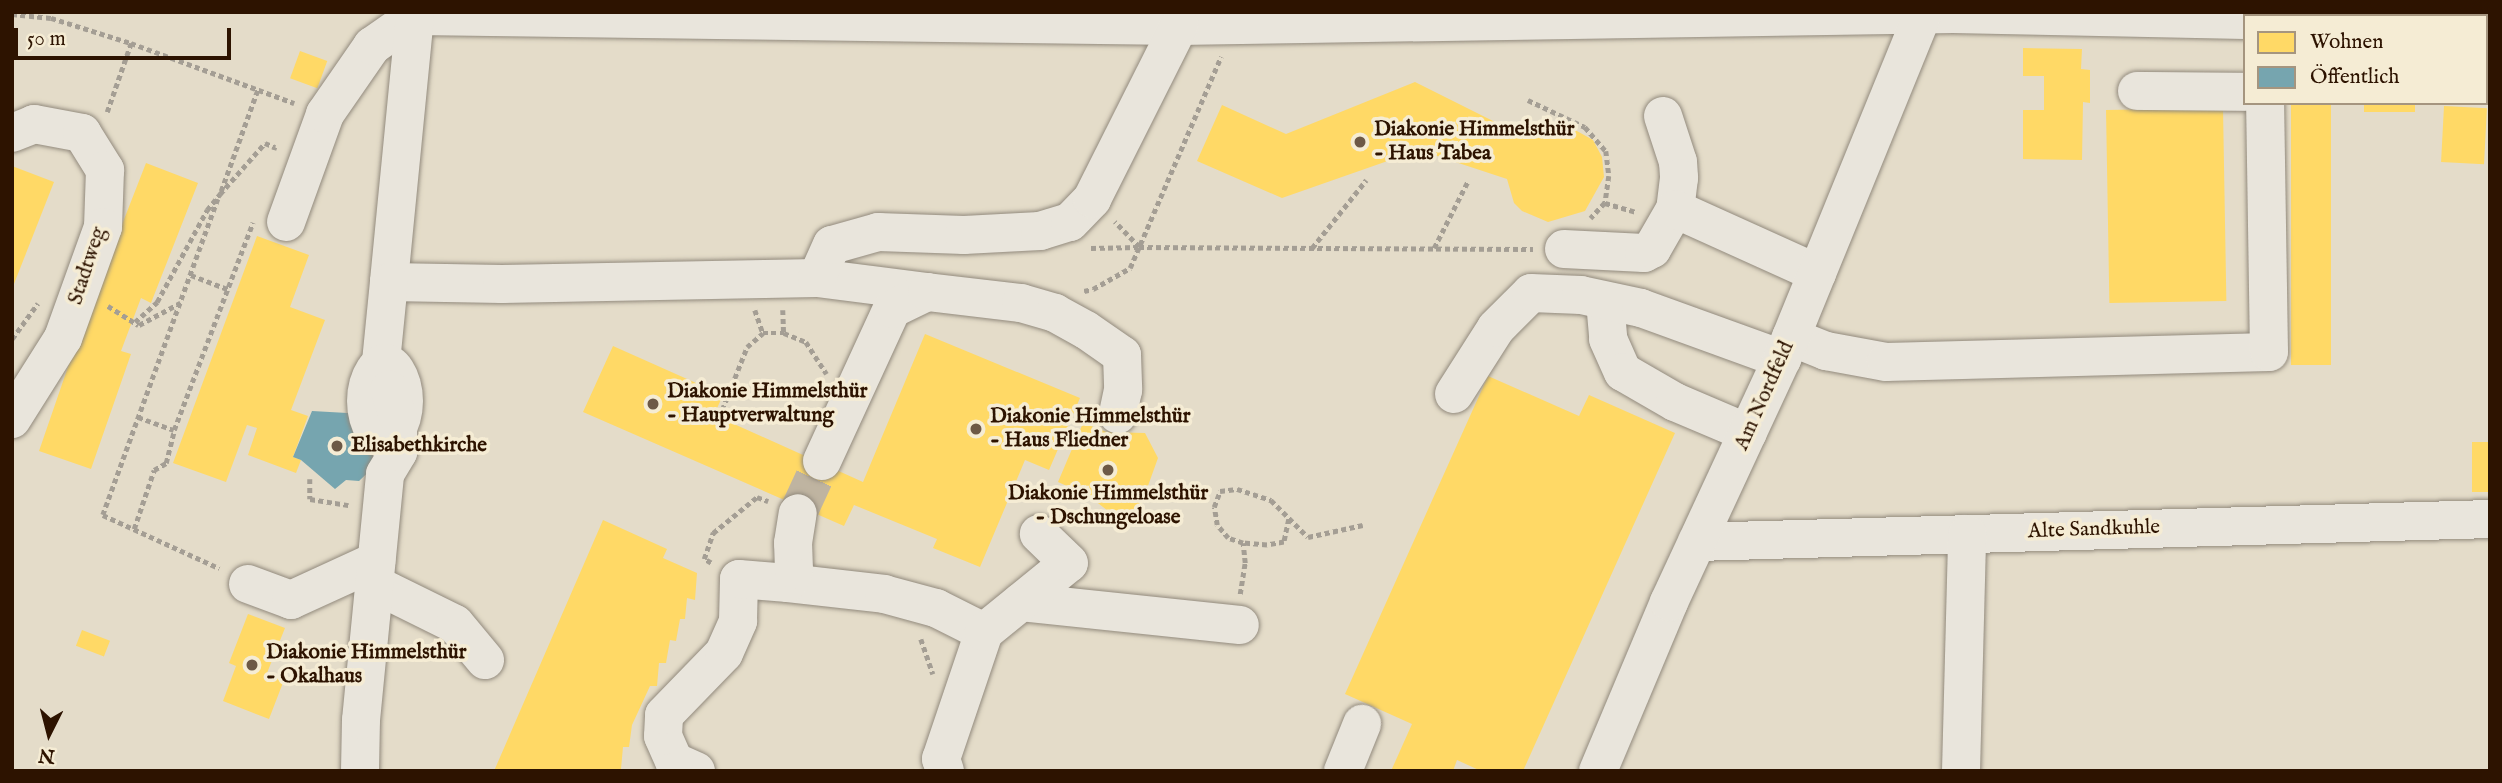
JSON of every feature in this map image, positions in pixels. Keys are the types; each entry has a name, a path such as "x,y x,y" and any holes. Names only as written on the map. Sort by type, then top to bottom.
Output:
{"street":[{"path":"360,771 385,474 398,452 398,418 385,375 389,282 416,14"},
{"path":"286,222 325,114 372,46 416,14 1179,26 1922,16 2243,20"},
{"name":"Am Nordfeld","path":"1598,771 1697,542 1787,348 1922,16"},
{"path":"817,278 832,245 878,232 964,235 1015,233 1040,231 1070,222 1092,199 1179,26"},
{"path":"2137,90 2243,92"},
{"path":"1454,394 1496,328 1531,293 1581,295 1787,348 1826,351 1886,362 2269,352 2265,105"},
{"path":"1564,249 1644,253 1652,248 1675,209 1679,178 1678,162 1663,116"},
{"path":"12,133 34,124 82,133 93,151"},
{"name":"Stadtweg","path":"12,419 63,338 103,227 105,170 93,151"},
{"path":"1675,209 1817,273"},
{"path":"389,282 772,285 817,278 1021,303 1055,313 1122,355 1122,390 1118,414"},
{"path":"822,461 892,309 927,292"},
{"path":"1605,301 1608,340 1623,372 1675,402 1748,433"},
{"path":"788,583 794,570 793,543 798,513"},
{"name":"Alte Sandkuhle","path":"1697,542 2490,519"},
{"path":"945,771 942,759 984,632 1069,563 1038,534"},
{"path":"1961,771 1967,534"},
{"path":"248,584 291,600 375,573"},
{"path":"375,573 455,624 485,660"},
{"path":"696,771 674,761 663,736 663,715 724,653 738,621 739,579 884,594 936,608 984,632"},
{"path":"1021,602 1240,625"},
{"path":"1343,771 1362,724"}],"path":[{"path":"12,14 51,18 131,43 325,114"},
{"path":"1082,292 1093,289 1130,268 1236,24"},
{"path":"93,151 131,43"},
{"path":"248,584 103,515 258,89"},
{"path":"1139,247 1564,249 1605,203 1609,176 1606,151 1586,127 1528,100"},
{"path":"180,303 137,324 157,302 207,210 265,142 275,147"},
{"path":"1311,248 1366,180"},
{"path":"1434,248 1468,181"},
{"path":"134,529 154,470 166,463 174,430 248,232"},
{"path":"191,275 228,289"},
{"path":"722,410 747,347 762,332 784,333 806,342 845,409"},
{"path":"138,417 174,430"},
{"path":"310,479 310,499 381,509"},
{"path":"1289,519 1284,542 1267,545 1242,542 1228,538 1217,525 1214,507 1220,491 1237,489 1271,500 1308,537 1363,525"},
{"path":"739,579 704,559 713,533 757,497 798,513"},
{"path":"1240,625 1237,606 1245,563 1242,542"},
{"path":"908,601 934,677"}],"building: Wohnen":[{"path":"2023,48 2082,49 2081,69 2090,70 2090,103 2083,102 2082,160 2023,159 2023,110 2044,110 2044,76 2023,76"},
{"path":"300,51 327,61 317,88 290,78"},
{"name":"Diakonie Himmelsthür - Haus Tabea","path":"1415,82 1519,134 1559,121 1593,140 1602,157 1604,177 1585,211 1548,222 1522,211 1514,203 1507,179 1419,150 1282,198 1197,161 1222,105 1286,134"},
{"path":"2291,105 2331,105 2331,365 2291,365"},
{"path":"2364,105 2415,105 2415,112 2364,112"},
{"path":"2444,106 2487,108 2484,164 2441,162"},
{"path":"2223,108 2226,301 2109,303 2106,110"},
{"path":"146,163 198,183 151,303 141,298 121,351 131,354 91,469 39,451 79,335"},
{"path":"12,166 54,182 12,289"},
{"path":"257,236 309,255 290,307 325,320 291,410 308,416 293,457 301,460 296,473 248,455 257,428 247,425 226,482 173,463"},
{"name":"Diakonie Himmelsthür - Haus Fliedner","path":"925,334 1080,398 1049,470 1025,460 980,567 933,548 937,539 854,505 844,526 583,412 613,346 723,395 714,415 863,482"},
{"path":"1488,376 1579,416 1589,395 1675,433 1523,771 1481,771 1457,760 1453,771 1391,771 1412,724 1345,694"},
{"name":"Diakonie Himmelsthür - Dschungeloase","path":"1083,423 1107,432 1145,433 1158,458 1140,508 1117,518 1089,496 1058,482"},
{"path":"2472,442 2490,442 2490,492 2472,492"},
{"path":"603,520 667,549 663,558 697,573 695,600 687,598 685,619 680,619 676,641 670,640 666,663 659,663 657,686 650,686 632,725 629,747 623,747 621,769 494,771"},
{"name":"Diakonie Himmelsthür - Okalhaus","path":"248,614 285,628 267,673 284,680 269,719 223,701 236,666 229,663"},
{"path":"82,630 110,641 104,657 76,646"}],"building: Öffentlich":[{"name":"Elisabethkirche","path":"312,411 365,414 365,429 377,435 378,463 359,481 346,480 335,489 301,460 293,457"}],"tunnel":[{"path":"798,513 822,461"}],"place":[{"name":"Diakonie Himmelsthür - Haus Tabea","path":"1360,142"},
{"name":"Diakonie Himmelsthür - Hauptverwaltung","path":"653,404"},
{"name":"Diakonie Himmelsthür - Haus Fliedner","path":"976,429"},
{"name":"Elisabethkirche","path":"337,446"},
{"name":"Diakonie Himmelsthür - Dschungeloase","path":"1108,470"},
{"name":"Diakonie Himmelsthür - Okalhaus","path":"252,665"}]}
